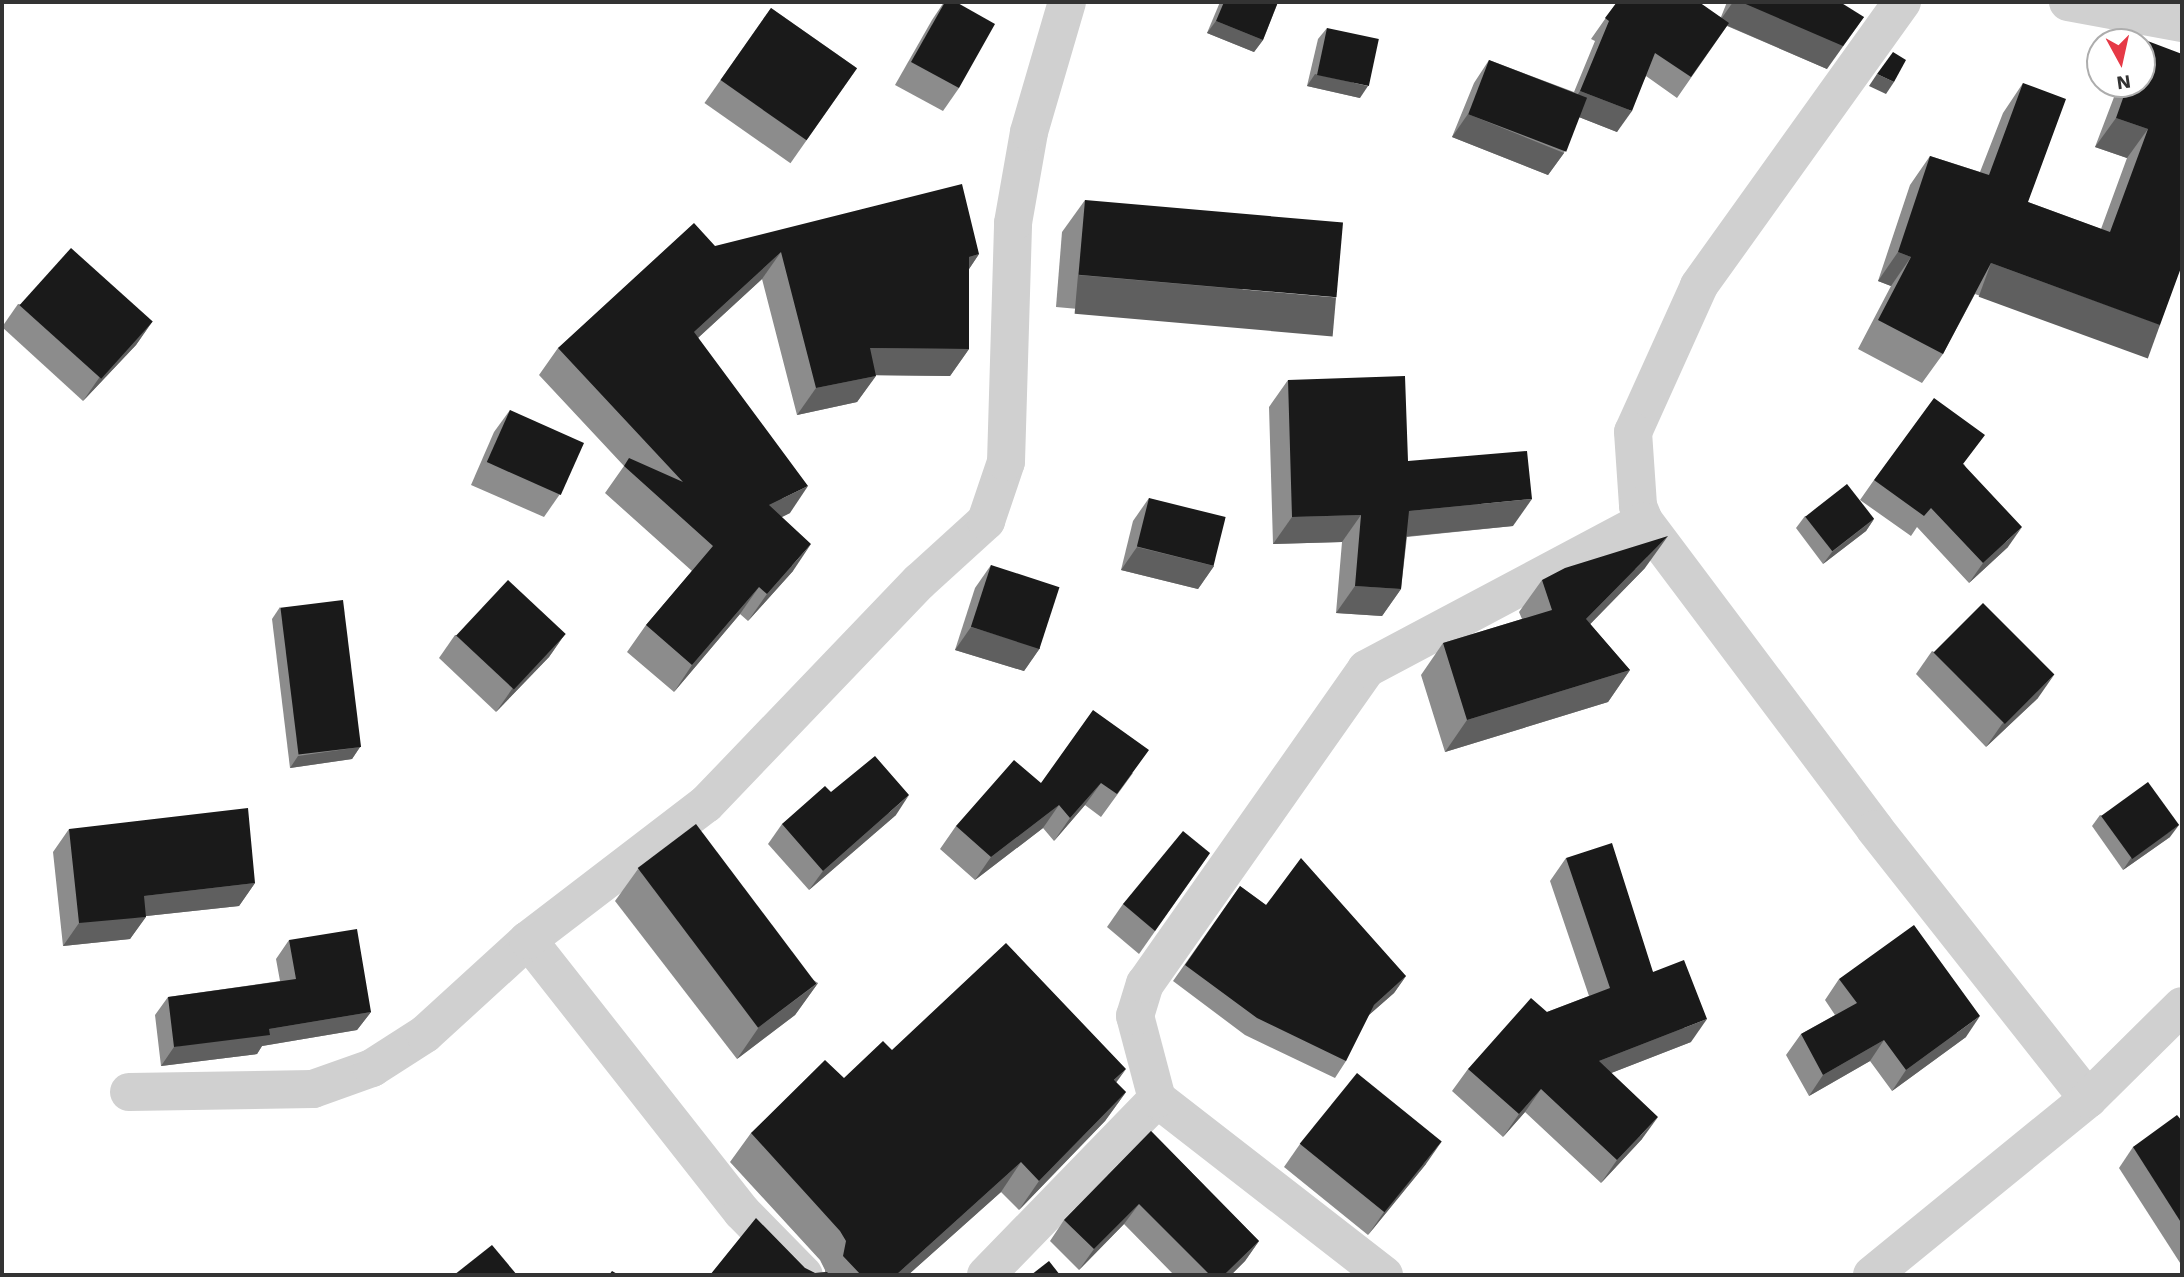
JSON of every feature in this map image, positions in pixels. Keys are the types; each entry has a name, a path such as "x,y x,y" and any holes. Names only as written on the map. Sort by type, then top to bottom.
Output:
{"street":[{"path":"129,1092 313,1089 372,1068 425,1034 528,940 706,804 919,582 986,521 1006,462 1013,223 1029,132 1067,2"},
{"path":"1902,2 1699,286 1633,432 1638,506 1644,521 1875,829 2088,1100"},
{"path":"2067,2 2182,23"},
{"path":"1384,1275 1157,1099 1135,1016 1145,984 1366,669 1644,521"},
{"path":"528,940 742,1212 804,1275"},
{"path":"1872,1275 2088,1100 2182,1006"},
{"path":"986,1275 1157,1099"}],"building":[{"path":"945,2 956,2 995,24 959,88 911,62"},
{"path":"1224,2 1278,2 1263,40 1216,21"},
{"path":"1617,2 1699,2 1729,23 1691,77 1655,53 1632,111 1580,91 1609,21 1605,18"},
{"path":"1741,2 1840,2 1864,17 1843,46"},
{"path":"771,8 857,68 807,140 721,80"},
{"path":"1327,28 1379,39 1369,86 1317,75"},
{"path":"2156,44 2182,54 2182,265 2160,325 1991,263 1943,354 1878,320 1911,257 1898,252 1930,156 1989,175 2023,83 2066,99 2028,202 2110,232 2148,129 2116,118 2123,98 2156,98"},
{"path":"1893,52 1906,60 1894,82 1877,74"},
{"path":"1489,60 1587,98 1566,152 1468,114"},
{"path":"962,184 979,254 969,257 969,349 870,348 876,376 816,388 781,252 694,332 808,486 769,505 811,544 767,594 759,587 692,665 646,625 713,546 624,466 629,458 683,482 558,348 694,223 715,246"},
{"path":"1085,200 1343,223 1336,297 1078,275"},
{"path":"71,248 153,322 101,379 19,305"},
{"path":"1405,376 1408,461 1527,451 1532,499 1409,511 1401,589 1355,586 1361,515 1292,517 1288,380"},
{"path":"1934,398 1985,435 1963,464 2022,527 1983,563 1931,508 1924,516 1874,480"},
{"path":"510,410 584,443 561,495 487,462"},
{"path":"1847,484 1874,519 1832,551 1805,517"},
{"path":"1149,498 1226,517 1214,566 1137,547"},
{"path":"1668,536 1586,619 1630,670 1467,720 1443,643 1552,610 1542,580 1565,568"},
{"path":"991,565 1059,587 1039,649 971,627"},
{"path":"508,580 566,634 514,689 456,636"},
{"path":"343,600 361,747 299,755 280,608"},
{"path":"1983,603 2054,674 2005,724 1934,652"},
{"path":"1093,710 1149,750 1117,794 1101,783 1070,818 1059,805 991,857 956,826 1014,760 1041,783"},
{"path":"875,756 909,795 823,871 782,824 825,786 831,792"},
{"path":"2148,782 2179,825 2132,859 2101,816"},
{"path":"248,808 255,883 144,896 146,917 79,923 69,829"},
{"path":"696,824 816,984 758,1028 638,868"},
{"path":"1183,831 1210,853 1155,931 1123,904"},
{"path":"1612,843 1653,972 1684,960 1707,1019 1599,1061 1658,1117 1617,1160 1541,1089 1519,1114 1468,1069 1531,998 1547,1012 1610,988 1566,858"},
{"path":"1301,858 1406,976 1374,1005 1346,1061 1257,1018 1185,965 1240,886 1266,905"},
{"path":"1914,925 1980,1016 1906,1070 1884,1040 1823,1075 1801,1034 1857,1003 1839,979"},
{"path":"357,929 371,1012 269,1029 270,1035 174,1047 168,997 296,979 289,940"},
{"path":"1006,943 1126,1069 1114,1080 1126,1092 1039,1181 1021,1162 896,1275 861,1275 843,1256 846,1241 840,1231 751,1133 825,1060 844,1078 883,1041 892,1050"},
{"path":"1357,1073 1442,1142 1384,1212 1300,1144"},
{"path":"2177,1115 2182,1121 2182,1224 2133,1147"},
{"path":"1151,1131 1259,1241 1224,1275 1210,1275 1139,1204 1094,1249 1064,1220"},
{"path":"756,1218 805,1268 815,1273 828,1272 825,1275 710,1275"},
{"path":"492,1245 517,1275 454,1275"},
{"path":"1049,1261 1060,1275 1031,1275"}]}
